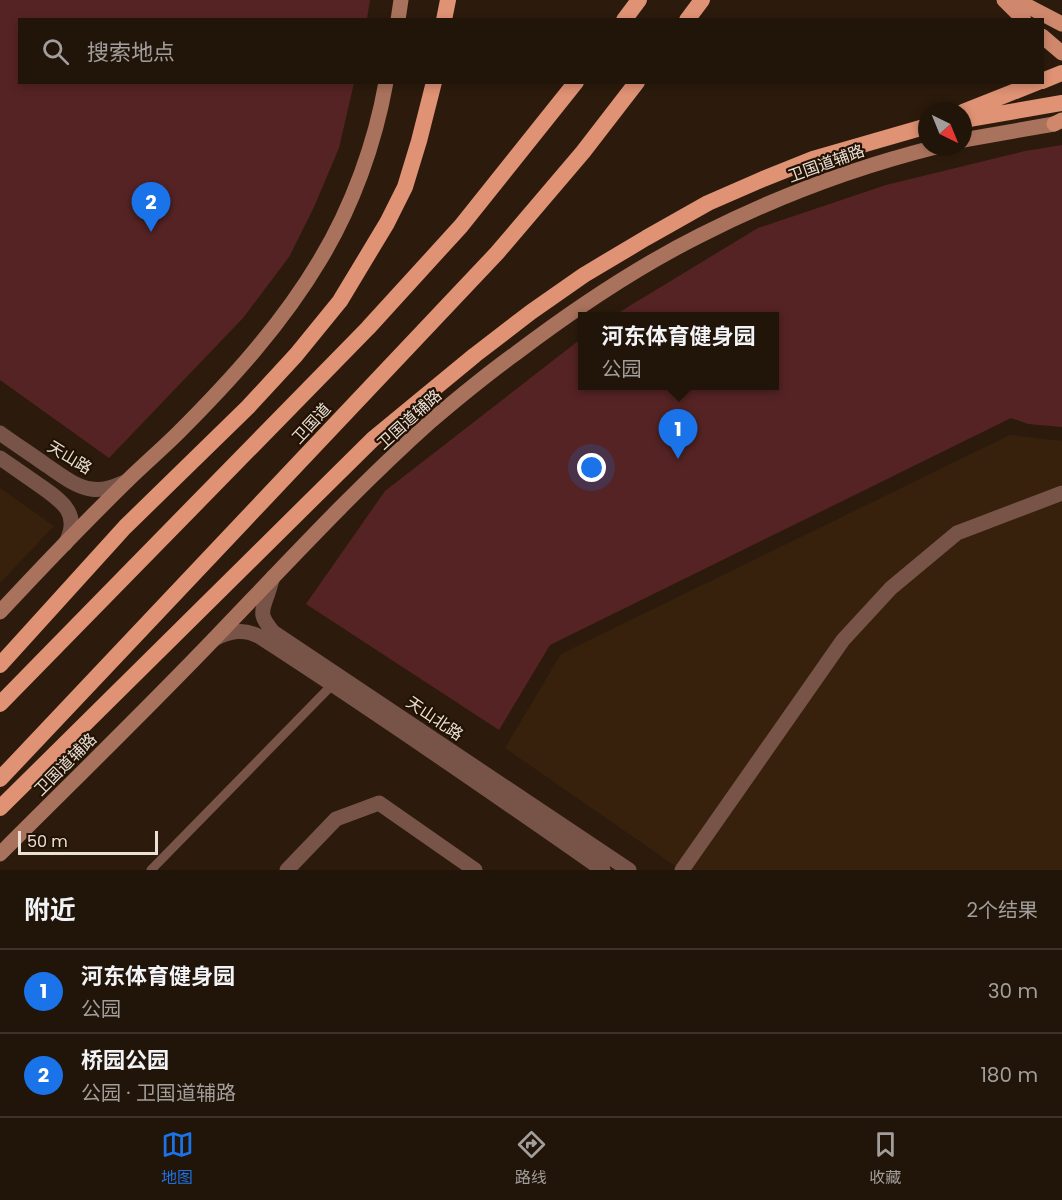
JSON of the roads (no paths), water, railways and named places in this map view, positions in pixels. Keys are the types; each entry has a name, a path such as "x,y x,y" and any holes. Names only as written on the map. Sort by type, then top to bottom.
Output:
{"highway":[{"path":"444,18 448,0"},
{"path":"626,18 639,0"},
{"path":"688,18 702,0"},
{"path":"1044,80 1062,73"},
{"path":"0,665 125,527 248,406 296,355 340,301 387,223 405,187 433,84"},
{"name":"卫国道","path":"0,704 368,328 461,226 574,84"},
{"name":"卫国道","path":"0,779 497,253 583,152 635,84"},
{"path":"972,108 1033,84"},
{"path":"972,118 1062,103"},
{"path":"0,808 373,439 531,312 584,275 708,203 813,159 918,128"}],"main road":[{"path":"398,18 401,0"},
{"path":"1004,0 1022,18"},
{"path":"1016,0 1062,24"},
{"path":"1044,38 1062,53"},
{"path":"0,612 232,376 299,292 325,251 356,185 372,138 386,84"},
{"path":"972,138 1059,122"},
{"name":"卫国道辅路","path":"0,854 399,450 489,373 558,321 610,287 700,235 750,212 844,175 918,151"}],"street":[{"name":"天山路","path":"0,433 67,479 81,486 92,490 104,489 127,481"},
{"path":"0,458 66,505 72,522 72,530 64,546"},
{"path":"682,870 843,640 891,588 957,533 1062,493"},
{"name":"天山北路","path":"274,575 262,606 264,619 273,632 629,870"},
{"name":"天山北路","path":"214,639 237,631 253,633 333,684 603,870"},
{"path":"287,870 336,819 379,803 476,870"}],"lane":[{"path":"151,870 333,684"}],"place":[{"name":"桥园公园","path":"151,232"},
{"name":"河东体育健身园","path":"678,459"}]}
